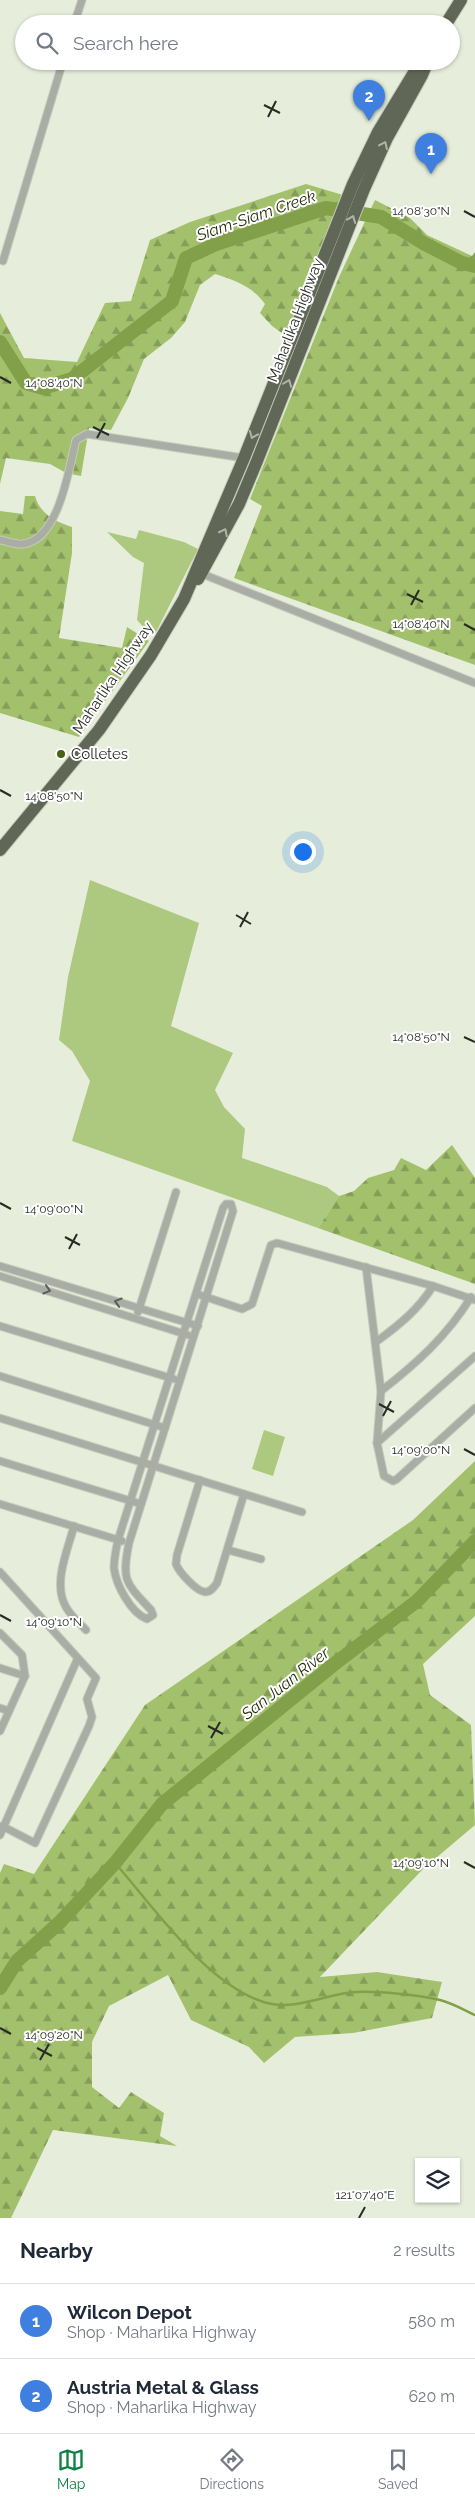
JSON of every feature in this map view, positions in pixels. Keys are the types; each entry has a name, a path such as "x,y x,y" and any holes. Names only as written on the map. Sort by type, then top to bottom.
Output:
{"highway":[{"path":"452,15 461,0"},
{"name":"Maharlika Highway","path":"199,572 244,458 335,246 378,132 415,70"},
{"name":"Maharlika Highway","path":"359,186 424,70"},
{"name":"Maharlika Highway","path":"0,850 99,730 151,655 199,572 254,469 335,246"}],"street":[{"path":"77,15 82,0"},
{"path":"3,261 60,70"},
{"path":"0,540 24,544 39,537 57,513 76,440 87,434 244,458"},
{"path":"199,572 475,683"},
{"path":"136,1317 176,1192"},
{"path":"226,1204 231,1204 233,1211 207,1296 129,1543 124,1566 128,1584 151,1610 152,1618 140,1617 119,1588 114,1568 118,1540 223,1208 226,1204"},
{"path":"197,1294 242,1308 252,1304 271,1245 277,1243 433,1286 473,1299 435,1346 381,1391"},
{"path":"0,1266 198,1326"},
{"path":"366,1267 381,1391 377,1443 384,1476 393,1481 475,1408"},
{"path":"0,1276 136,1317 194,1337"},
{"path":"376,1342 404,1322 422,1303 433,1286"},
{"path":"0,1326 180,1381"},
{"path":"377,1443 475,1356"},
{"path":"0,1376 165,1428"},
{"path":"0,1418 302,1512"},
{"path":"0,1460 141,1504"},
{"path":"200,1480 177,1555 178,1568 199,1589 205,1592 212,1590 217,1583 244,1494"},
{"path":"0,1504 129,1543"},
{"path":"74,1526 60,1580 63,1601 70,1614 86,1630"},
{"path":"228,1550 261,1559"},
{"path":"0,1572 96,1678 87,1699 92,1717 89,1726 34,1843 2,1826"},
{"path":"0,1633 22,1655 25,1676 0,1731"},
{"path":"0,1835 2,1826 78,1660"},
{"path":"0,1668 25,1676"},
{"path":"0,1708 10,1711"}],"green space":[{"path":"306,184 343,195 318,256 311,266 286,336 272,326 260,313 265,304 255,293 236,282 215,274 200,285 185,322 171,338 144,359 128,398 111,430 89,428 81,476 66,473 50,464 6,458 0,484 0,313 24,358 77,362 105,303 131,301 150,240 190,222"},
{"path":"375,200 410,218 427,235 472,256 475,252 475,665 234,578 262,506 250,499 339,277"},
{"path":"25,496 35,496 41,508 49,516 60,523 72,527 72,553 59,638 122,648 127,627 149,641 79,737 0,713 0,511 23,514"},
{"path":"139,530 184,542 198,549 155,634 148,632 137,620 144,563 133,557 107,532 136,539"},
{"path":"90,880 199,923 171,1026 233,1053 215,1090 224,1107 245,1129 242,1158 327,1187 339,1196 318,1228 72,1141 90,1081 72,1051 59,1040 68,977"},
{"path":"452,1145 475,1178 475,1284 318,1228 339,1196 354,1191 368,1178 394,1170 401,1158 426,1170"},
{"path":"264,1430 285,1437 273,1476 252,1469"},
{"path":"475,1461 475,1616 423,1664 430,1695 471,1725 475,1825 423,1869 320,1977 377,1972 442,1982 432,2018 353,2033 295,2037 264,2063 249,2047 191,2020 168,1975 109,2006 92,2042 92,2087 119,2108 131,2092 164,2113 160,2136 177,2146 53,2130 11,2218 0,2218 0,1873 4,1864 34,1874 145,1705 413,1520"}],"waterway":[{"name":"Siam-Siam Creek","path":"0,342 26,383 43,388 72,379 172,301 186,258 216,244 326,208 381,217 425,244 462,263 475,266"},
{"name":"San Juan River","path":"0,1988 17,1961 60,1922 115,1863 162,1804 333,1665 417,1601 475,1541"},
{"path":"115,1863 203,1963 224,1981 245,1994 267,2003 278,2005 290,2005 357,1992 421,1996 440,2000 475,2015"}],"place":[{"name":"Austria Metal & Glass","path":"369,121"},
{"name":"Wilcon Depot","path":"431,174"},
{"name":"Colletes","path":"61,754"}]}
